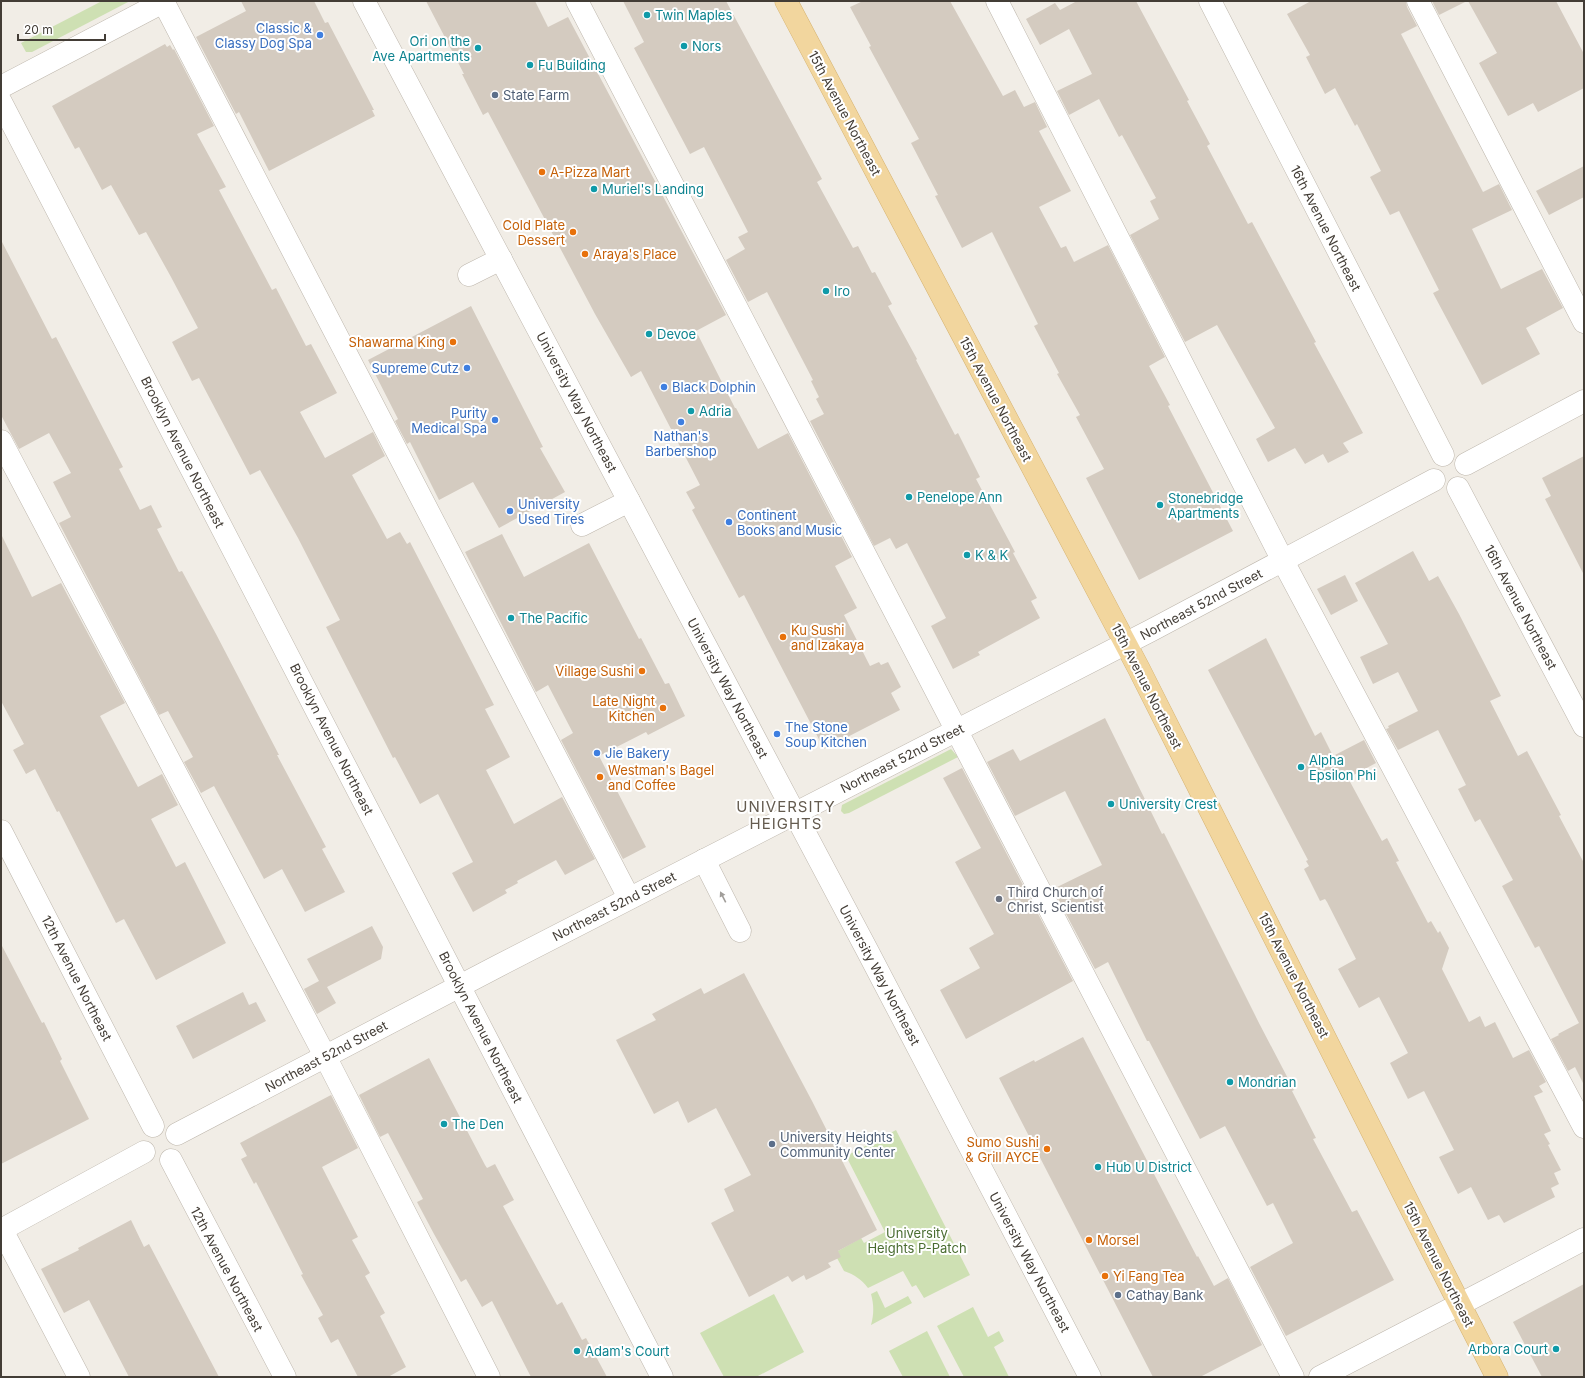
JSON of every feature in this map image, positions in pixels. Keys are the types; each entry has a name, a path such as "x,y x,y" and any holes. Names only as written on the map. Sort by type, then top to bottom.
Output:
{"main road":[{"name":"15th Avenue Northeast","path":"786,1 1126,643 1497,1377"}],"street":[{"path":"1,87 164,1 629,898"},
{"name":"University Way Northeast","path":"364,1 871,957 1090,1377"},
{"path":"577,1 1293,1377"},
{"path":"997,1 1283,561 1584,1127"},
{"name":"16th Avenue Northeast","path":"1210,1 1443,455"},
{"path":"1418,1 1584,322"},
{"name":"Brooklyn Avenue Northeast","path":"1,102 662,1377"},
{"path":"469,275 501,259"},
{"path":"1466,464 1584,402"},
{"path":"1,441 326,1056 489,1377"},
{"path":"1443,455 1458,455 1466,464 1467,477 1465,482 1458,488 1450,490 1439,486 1434,480 1431,472 1435,461 1443,455"},
{"name":"Northeast 52nd Street","path":"177,1134 629,898 1126,643 1434,480"},
{"name":"16th Avenue Northeast","path":"1458,488 1584,726"},
{"path":"582,525 629,500"},
{"name":"12th Avenue Northeast","path":"1,831 153,1126"},
{"path":"704,860 740,931"},
{"path":"164,1124 170,1126 177,1134 180,1143 179,1149 177,1155 170,1160 161,1163 155,1162 149,1159 144,1152 141,1143 142,1137 153,1126 164,1124"},
{"path":"79,1377 1,1229 144,1152"},
{"name":"12th Avenue Northeast","path":"170,1160 285,1377"},
{"path":"1320,1377 1460,1305 1584,1238"}],"green space":[{"path":"102,1 130,1 32,52 26,52 21,43"},
{"path":"951,749 958,757 849,813 844,814 841,811 842,805"},
{"name":"University Heights P-Patch","path":"896,1130 970,1275 924,1298 916,1285 912,1287 903,1271 868,1288 858,1278 844,1271 837,1258 838,1251 861,1238 864,1243 885,1232 846,1156"},
{"path":"877,1291 885,1308 908,1296 912,1303 871,1325 873,1317 873,1302 871,1294"},
{"path":"774,1294 804,1352 756,1377 724,1377 700,1333"},
{"path":"973,1307 988,1337 999,1331 1004,1341 994,1347 1009,1377 964,1377 937,1326"},
{"path":"927,1331 950,1377 903,1377 889,1351"}],"building":[{"path":"241,1 314,1 325,23 328,22 374,110 372,110 375,116 269,171 239,112 236,114 196,37 246,11"},
{"path":"426,1 535,1 548,27 568,17 726,315 696,331 735,408 758,449 788,433 852,557 835,566 857,608 844,615 870,666 879,662 881,665 888,662 901,687 891,693 900,710 824,749 744,595 739,598 692,510 695,508 686,492 700,485 641,371 631,377 595,314 488,112 483,115 462,74 464,74"},
{"path":"623,1 726,1 822,179 817,182 853,248 858,246 872,273 875,272 892,304 888,306 917,359 916,360 955,435 958,433 980,477 976,479 1015,552 1013,553 1037,598 1031,601 1040,618 978,652 980,655 953,669 931,626 946,618 907,543 896,549 890,538 874,546 810,421 824,414 816,399 819,397 811,381 813,380 767,292 748,302 726,260 745,249 738,237 748,232 704,147 690,154 634,48 644,42"},
{"path":"863,1 950,1 1003,96 1015,90 1024,107 1035,102 1047,127 1039,131 1071,191 1039,207 1061,248 1066,246 1074,262 1108,245 1165,357 1149,366 1170,405 1168,406 1233,531 1139,580 1086,478 1104,469 1076,417 1080,415 1057,374 1059,373 1034,326 1038,324 992,232 962,248 935,196 938,195 911,143 919,139 869,47 871,46 850,7"},
{"path":"1077,1 1136,1 1189,100 1187,101 1210,144 1207,146 1248,224 1252,222 1316,342 1314,343 1363,433 1343,443 1349,452 1328,463 1323,454 1305,464 1295,448 1268,462 1256,439 1275,428 1217,325 1185,342 1130,235 1159,219 1150,201 1156,198 1122,135 1119,137 1099,99 1069,115 1057,91 1092,74 1069,29 1040,45 1026,19 1055,3 1060,10"},
{"path":"1311,1 1406,1 1407,7 1417,26 1401,34 1483,192 1499,184 1512,210 1472,229 1501,289 1542,269 1563,308 1526,328 1540,354 1482,385 1433,293 1439,290 1399,211 1390,215 1370,177 1381,171 1357,124 1355,126 1335,88 1325,94 1306,57 1310,55 1287,14"},
{"path":"1432,1 1467,1 1439,15"},
{"path":"1468,1 1556,1 1584,54 1584,88 1538,112 1533,103 1508,116 1479,63 1497,53"},
{"path":"165,44 167,47 170,45 173,50 174,49 214,126 197,134 226,187 219,190 272,290 276,288 306,346 311,344 337,393 300,412 325,458 373,432 385,456 352,475 387,539 400,532 407,544 410,542 494,705 485,709 510,757 486,770 514,824 562,797 595,859 565,875 556,860 517,881 518,883 505,890 507,893 473,912 452,873 473,862 438,794 420,804 395,757 393,758 326,627 340,620 298,538 260,470 250,475 199,378 192,381 172,342 198,328 146,232 139,235 111,185 102,190 79,147 75,149 52,106"},
{"path":"1584,166 1584,197 1549,215 1536,191"},
{"path":"1,240 52,339 56,337 123,467 119,469 140,510 151,505 162,527 157,529 179,572 182,571 216,634 279,755 277,755 326,847 322,849 345,892 305,912 282,869 264,879 214,786 201,793 184,762 193,757 168,711 159,715 59,523 71,517 53,482 71,473 49,433 19,449 1,415"},
{"path":"471,306 543,447 540,448 565,492 499,528 473,482 439,500 410,442 407,444 395,421 398,419 368,360"},
{"path":"1584,456 1584,575 1545,499 1551,496 1542,478"},
{"path":"1,534 32,597 61,583 125,703 100,716 138,787 162,774 178,805 151,819 176,867 185,862 226,943 156,980 124,919 116,923 59,811 57,812 35,769 26,774 13,750 24,744 1,701"},
{"path":"502,534 524,577 589,543 639,639 641,638 665,684 669,683 685,716 648,735 646,732 599,756 646,847 623,859 561,740 573,733 548,685 536,692 465,552"},
{"path":"1413,551 1429,581 1438,576 1459,614 1501,696 1490,701 1518,756 1527,751 1561,815 1559,816 1584,863 1584,1085 1575,1067 1568,1071 1551,1039 1579,1023 1539,946 1535,948 1502,886 1513,880 1480,819 1475,822 1458,789 1466,785 1438,730 1398,750 1386,729 1389,728 1388,726 1418,711 1398,672 1373,684 1360,657 1388,644 1355,583"},
{"path":"1345,575 1358,601 1331,615 1317,589"},
{"path":"1266,638 1315,736 1321,732 1333,756 1364,740 1376,763 1348,778 1382,841 1387,838 1399,861 1396,862 1428,923 1431,921 1438,933 1440,931 1449,948 1442,969 1469,1022 1480,1016 1485,1027 1495,1022 1513,1058 1529,1050 1546,1082 1539,1086 1543,1092 1534,1096 1551,1131 1544,1134 1561,1170 1554,1173 1559,1184 1551,1188 1555,1197 1504,1223 1499,1215 1488,1220 1471,1187 1458,1194 1439,1157 1454,1150 1424,1091 1408,1099 1390,1063 1408,1053 1379,997 1359,1008 1338,969 1356,959 1327,902 1325,899 1320,901 1304,869 1309,866 1306,861 1308,860 1208,670"},
{"path":"1105,718 1162,834 1164,833 1294,1090 1292,1091 1316,1138 1313,1139 1352,1212 1357,1210 1394,1280 1286,1336 1250,1267 1293,1243 1273,1203 1267,1206 1225,1126 1200,1139 1149,1041 1147,1041 1108,962 1095,969 1053,889 1102,865 1065,791 1015,816 987,762 1013,749 1020,761"},
{"path":"962,768 1073,981 966,1039 940,990 980,968 969,948 994,934 955,862 981,848 943,778"},
{"path":"372,926 383,947 381,959 327,987 336,1003 317,1014 304,989 319,981 307,959"},
{"path":"1,944 42,1023 44,1022 62,1059 60,1061 89,1119 1,1164"},
{"name":"University Heights Community Center","path":"744,973 812,1101 877,1230 838,1251 841,1257 828,1263 831,1267 818,1274 806,1280 804,1275 792,1282 788,1276 749,1297 711,1223 734,1211 724,1189 751,1175 716,1108 688,1123 678,1101 654,1114 616,1040 656,1020 652,1014 701,988 704,994"},
{"path":"243,992 249,1005 256,1002 266,1021 193,1059 176,1026"},
{"name":"Hub U District","path":"1083,1037 1197,1257 1198,1256 1214,1286 1228,1278 1262,1345 1200,1377 1153,1377 999,1078 1034,1060 1035,1062"},
{"path":"429,1058 485,1165 487,1168 495,1164 514,1200 503,1206 557,1305 562,1302 582,1340 586,1338 607,1377 531,1377 492,1301 482,1307 466,1279 461,1282 434,1234 417,1202 423,1199 388,1133 380,1137 359,1095"},
{"path":"331,1095 358,1148 322,1167 358,1237 352,1240 370,1273 365,1276 385,1313 380,1316 406,1367 388,1377 358,1377 338,1339 331,1343 318,1318 323,1315 301,1275 303,1274 256,1182 254,1184 241,1159 247,1156 240,1143"},
{"path":"131,1220 144,1247 149,1244 219,1377 129,1377 89,1300 64,1313 41,1269 79,1250 78,1248"},
{"name":"Arbora Court","path":"1584,1284 1584,1377 1542,1377 1513,1322"}],"place":[{"name":"Twin Maples","path":"647,15"},
{"name":"Classic & Classy Dog Spa","path":"320,35"},
{"name":"Nors","path":"684,46"},
{"name":"Ori on the Ave Apartments","path":"478,48"},
{"name":"Fu Building","path":"530,65"},
{"name":"State Farm","path":"495,95"},
{"name":"A-Pizza Mart","path":"542,172"},
{"name":"Muriel's Landing","path":"594,189"},
{"name":"Cold Plate Dessert","path":"573,232"},
{"name":"Araya's Place","path":"585,254"},
{"name":"Iro","path":"826,291"},
{"name":"Devoe","path":"649,334"},
{"name":"Shawarma King","path":"453,342"},
{"name":"Supreme Cutz","path":"467,368"},
{"name":"Black Dolphin","path":"664,387"},
{"name":"Adria","path":"691,411"},
{"name":"Purity Medical Spa","path":"495,420"},
{"name":"Nathan's Barbershop","path":"681,422"},
{"name":"Penelope Ann","path":"909,497"},
{"name":"Stonebridge Apartments","path":"1160,505"},
{"name":"University Used Tires","path":"510,511"},
{"name":"Continent Books and Music","path":"729,522"},
{"name":"K & K","path":"967,555"},
{"name":"The Pacific","path":"511,618"},
{"name":"Ku Sushi and Izakaya","path":"783,637"},
{"name":"Village Sushi","path":"642,671"},
{"name":"Late Night Kitchen","path":"663,708"},
{"name":"The Stone Soup Kitchen","path":"777,734"},
{"name":"Jie Bakery","path":"597,753"},
{"name":"Alpha Epsilon Phi","path":"1301,767"},
{"name":"Westman's Bagel and Coffee","path":"600,777"},
{"name":"University Crest","path":"1111,804"},
{"name":"Third Church of Christ, Scientist","path":"999,899"},
{"name":"Mondrian","path":"1230,1082"},
{"name":"The Den","path":"444,1124"},
{"name":"University Heights Community Center","path":"772,1144"},
{"name":"Sumo Sushi & Grill AYCE","path":"1047,1149"},
{"name":"Hub U District","path":"1098,1167"},
{"name":"Morsel","path":"1089,1240"},
{"name":"Yi Fang Tea","path":"1105,1276"},
{"name":"Cathay Bank","path":"1118,1295"},
{"name":"Arbora Court","path":"1556,1349"},
{"name":"Adam's Court","path":"577,1351"}],"district":[{"name":"UNIVERSITY HEIGHTS","path":"786,816"}]}
